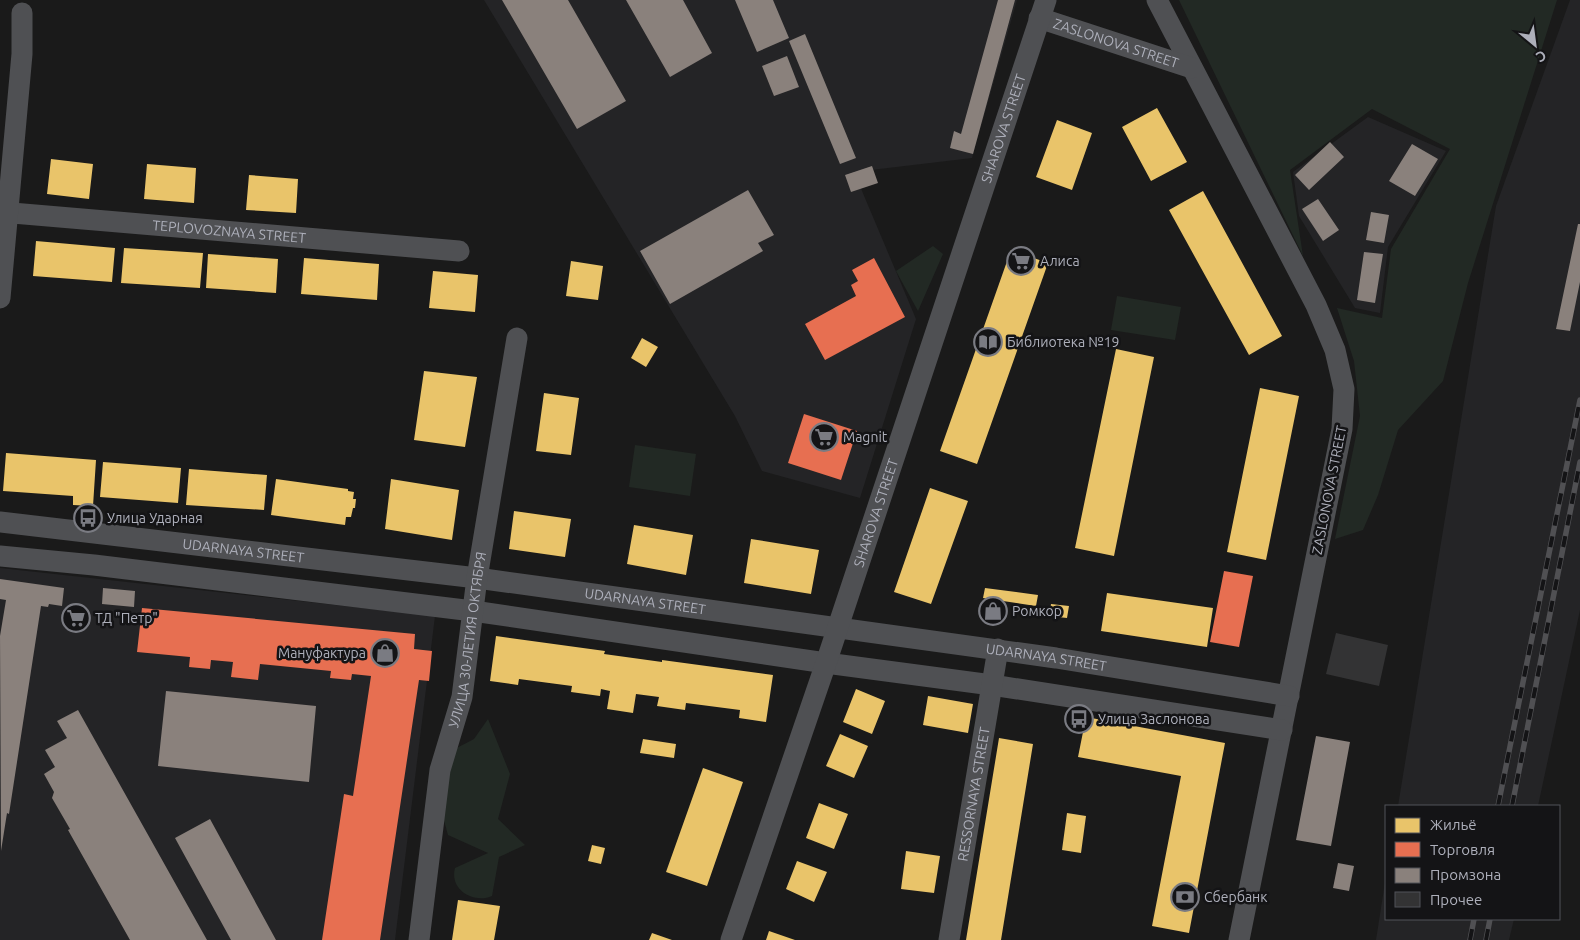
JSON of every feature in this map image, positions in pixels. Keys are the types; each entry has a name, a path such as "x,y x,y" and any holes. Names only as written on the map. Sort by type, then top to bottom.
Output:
{"street":[{"name":"ZASLONOVA STREET","path":"1157,0 1316,305 1335,350 1344,390 1342,430 1239,940"},
{"name":"ZASLONOVA STREET","path":"1042,9 1192,68"},
{"name":"SHAROVA STREET","path":"731,940 826,664 1042,9"},
{"path":"0,298 4,212 22,54 22,13"},
{"name":"TEPLOVOZNAYA STREET","path":"4,212 459,251"},
{"name":"УЛИЦА 30-ЛЕТИЯ ОКТЯБРЯ","path":"419,940 440,770 462,697 477,578 517,338"},
{"name":"UDARNAYA STREET","path":"0,522 477,578 998,649 1289,696"},
{"path":"0,556 103,566 473,610 826,664 992,684 1282,730"},
{"name":"RESSORNAYA STREET","path":"949,940 998,649"}],"shaded area":[{"path":"484,0 1017,0 972,158 854,172 916,319 860,498 762,471 735,416"},
{"path":"1179,0 1557,0 1468,283 1443,381 1398,430 1378,495 1363,530 1335,539 1360,416 1354,361 1337,308 1382,318 1391,249 1450,149 1372,109 1290,170 1303,256"},
{"path":"1570,0 1580,0 1580,610 1538,805 1398,805 1496,206"},
{"path":"1368,117 1446,151 1388,247 1380,313 1355,308 1299,216 1293,172"},
{"path":"933,246 943,254 918,311 896,271"},
{"path":"1117,296 1181,307 1175,340 1111,330"},
{"path":"635,445 696,454 690,496 629,487"},
{"path":"0,568 435,616 395,940 0,940"},
{"path":"488,719 510,774 498,819 525,845 499,857 492,896 478,898 459,889 454,876 455,868 488,853 448,835 442,813 449,752 474,739"},
{"path":"1385,882 1385,920 1514,920 1509,940 1376,940"}],"building: Жильё":[{"path":"1157,108 1187,162 1151,181 1122,127"},
{"path":"1057,120 1092,133 1072,190 1036,177"},
{"path":"51,159 93,164 89,199 47,194"},
{"path":"147,164 196,168 194,203 144,199"},
{"path":"249,175 298,179 296,213 246,210"},
{"path":"1203,191 1282,336 1249,355 1169,210"},
{"path":"36,241 115,248 112,282 33,276"},
{"path":"124,248 203,253 200,288 121,283"},
{"path":"1011,250 1048,263 977,464 940,451"},
{"path":"208,254 278,259 276,293 206,288"},
{"path":"304,258 379,264 377,300 301,294"},
{"path":"571,261 603,266 598,300 566,296"},
{"path":"433,271 478,275 475,312 429,308"},
{"path":"642,338 658,347 646,367 631,358"},
{"path":"1116,349 1154,357 1114,556 1075,548"},
{"path":"424,371 477,377 465,447 414,440"},
{"path":"1260,388 1299,396 1266,560 1227,552"},
{"path":"544,393 579,398 571,455 536,451"},
{"path":"6,453 96,460 93,506 73,505 73,496 3,491"},
{"path":"103,462 181,468 178,503 100,497"},
{"path":"189,469 267,475 264,510 186,505"},
{"path":"276,479 348,489 348,491 354,492 353,499 356,499 355,508 353,508 351,517 346,517 345,525 271,515"},
{"path":"391,479 459,490 452,540 385,529"},
{"path":"930,488 968,501 931,604 894,592"},
{"path":"514,511 571,519 565,557 509,549"},
{"path":"634,525 693,535 686,575 627,564"},
{"path":"751,539 819,550 811,594 744,583"},
{"path":"985,588 1038,595 1036,606 983,598"},
{"path":"1107,593 1213,608 1207,647 1101,631"},
{"path":"1051,604 1069,606 1067,618 1049,616"},
{"path":"496,636 605,651 604,654 773,675 766,722 739,718 740,710 686,703 685,710 657,706 659,697 636,694 633,713 607,709 610,691 601,689 600,696 571,692 572,686 519,679 518,685 490,681"},
{"path":"856,689 885,701 872,734 843,722"},
{"path":"928,696 973,704 968,733 923,725"},
{"path":"1086,717 1225,743 1189,933 1152,926 1181,776 1078,757"},
{"path":"840,734 868,746 854,778 826,766"},
{"path":"999,738 1033,744 1001,940 966,940"},
{"path":"643,739 676,744 674,758 640,753"},
{"path":"703,768 743,782 707,886 666,872"},
{"path":"819,803 848,814 834,849 806,838"},
{"path":"1067,813 1086,816 1081,853 1062,850"},
{"path":"592,845 605,848 601,864 588,861"},
{"path":"906,851 940,856 934,893 901,889"},
{"path":"797,861 827,872 814,902 786,889"},
{"path":"458,900 500,906 494,940 452,940"},
{"path":"769,931 795,940 766,940"},
{"path":"652,933 672,940 649,940"}],"building: Торговля":[{"path":"874,258 905,317 825,360 805,324 856,296 851,285 858,281 852,270"},
{"path":"804,414 857,431 841,480 788,463"},
{"path":"1224,571 1253,576 1239,647 1210,642"},
{"path":"984,603 1002,606 1000,617 982,614"},
{"path":"142,608 415,634 414,649 432,651 429,681 419,680 380,940 322,940 344,794 353,796 371,676 352,674 351,680 330,678 331,671 260,664 258,680 231,677 233,662 211,660 210,669 189,667 190,657 137,652"}],"building: Промзона":[{"path":"502,0 568,0 626,101 577,129"},
{"path":"626,0 683,0 712,53 670,77"},
{"path":"735,0 773,0 789,38 757,52"},
{"path":"998,0 1015,0 973,154 950,148 954,131 961,134"},
{"path":"805,34 856,158 840,164 789,41"},
{"path":"787,56 799,87 774,96 762,66"},
{"path":"1330,142 1344,157 1309,190 1295,175"},
{"path":"1412,144 1438,159 1415,196 1389,181"},
{"path":"872,166 878,183 851,192 845,175"},
{"path":"748,190 774,235 758,243 763,251 670,304 640,251"},
{"path":"1318,199 1339,230 1323,241 1302,209"},
{"path":"1371,212 1389,215 1384,243 1366,240"},
{"path":"1578,224 1580,224 1580,282 1570,331 1556,329"},
{"path":"1364,252 1383,254 1375,303 1357,300"},
{"path":"0,579 64,588 62,606 49,604 48,607 41,606 9,814 7,813 1,851 0,636 6,600 0,599"},
{"path":"103,588 135,591 134,607 102,604"},
{"path":"166,691 316,706 309,782 158,766"},
{"path":"78,710 207,940 130,940 68,830 70,829 52,798 54,792 44,774 55,767 45,750 67,738 57,721"},
{"path":"1316,736 1350,742 1331,846 1296,840"},
{"path":"210,819 276,940 231,940 175,838"},
{"path":"1338,863 1354,866 1349,891 1333,888"}],"building: Прочее":[{"path":"1336,633 1388,645 1379,686 1326,674"}],"railway":[{"path":"1498,805 1580,400"},
{"path":"1512,805 1580,462"},
{"path":"1470,940 1474,920"},
{"path":"1486,940 1490,920"}],"place":[{"name":"Алиса","path":"1021,261"},
{"name":"Библиотека №19","path":"988,342"},
{"name":"Magnit","path":"824,437"},
{"name":"Улица Ударная","path":"88,518"},
{"name":"Ромкор","path":"993,611"},
{"name":"ТД \"Петр\"","path":"76,618"},
{"name":"Мануфактура","path":"385,653"},
{"name":"Улица Заслонова","path":"1079,719"},
{"name":"Сбербанк","path":"1185,897"}]}
